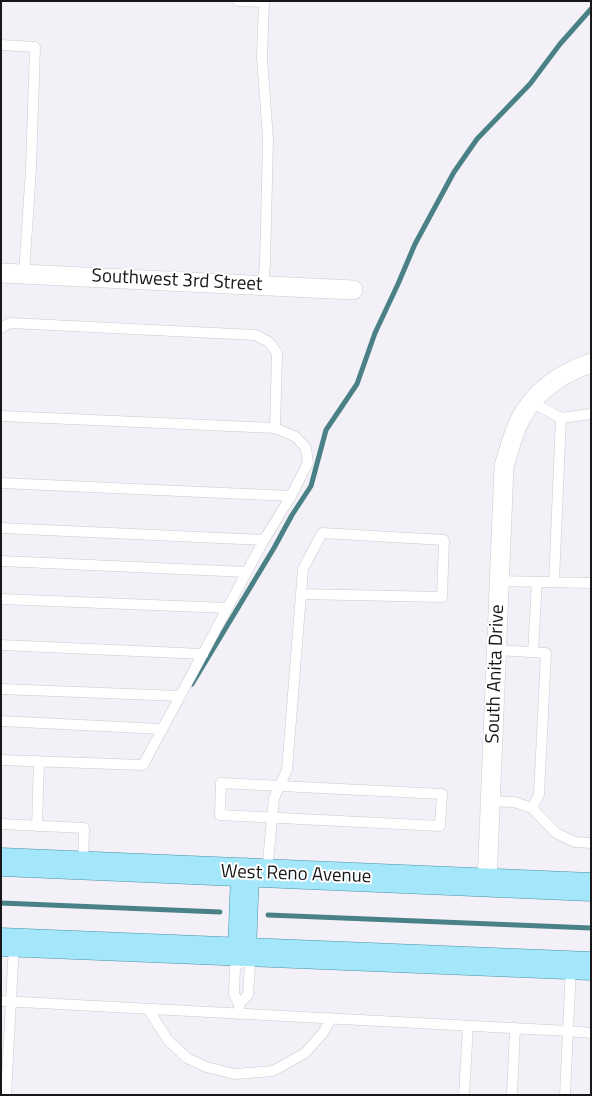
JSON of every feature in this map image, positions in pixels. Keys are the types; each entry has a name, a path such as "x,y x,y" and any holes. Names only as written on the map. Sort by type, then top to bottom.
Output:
{"main road":[{"name":"West Reno Avenue","path":"1,862 591,887"},
{"path":"242,956 256,873"},
{"path":"8,942 242,956 581,966"}],"street":[{"name":"Southwest 3rd Street","path":"1,273 353,290"},
{"path":"531,402 545,388 561,377 591,363"},
{"name":"South Anita Drive","path":"487,883 504,466 520,419 531,402"}],"lane":[{"path":"238,1 264,2 262,57 268,139 263,285"},
{"path":"1,45 35,46 31,169 24,274"},
{"path":"1,328 10,323 255,334 269,342 277,353 275,428"},
{"path":"531,402 561,418 591,414"},
{"path":"1,416 275,428 296,437 306,448 308,464 264,540 143,765 1,760"},
{"path":"554,582 561,418"},
{"path":"1,483 291,496"},
{"path":"1,528 264,540"},
{"path":"256,873 272,818 274,798 287,770 301,594 303,569 322,533 444,540 442,597 301,594"},
{"path":"1,561 247,572"},
{"path":"499,581 591,583"},
{"path":"533,652 537,582"},
{"path":"1,599 227,608"},
{"path":"1,645 203,654"},
{"path":"497,650 546,653 539,795 532,808"},
{"path":"1,690 180,696"},
{"path":"1,721 162,729"},
{"path":"37,826 39,761"},
{"path":"220,782 442,794 440,826 272,818 220,814 220,782"},
{"path":"490,801 514,802 532,808 556,833 575,842 591,843"},
{"path":"1,824 84,828 83,866"},
{"path":"6,1095 8,942"},
{"path":"242,956 250,966 248,995 239,1008 234,994 235,967 242,956"},
{"path":"565,1095 568,1031 581,966"},
{"path":"6,1001 148,1009 239,1008 331,1018 591,1033"},
{"path":"148,1009 168,1040 187,1058 206,1067 235,1074 273,1071 305,1053 323,1033 331,1018"},
{"path":"464,1095 468,1026"},
{"path":"512,1095 515,1028"}],"waterway":[{"path":"192,684 311,486 326,430 357,384 375,333 415,244 454,172 477,139 530,84 560,44 591,9"},
{"path":"1,903 220,912"},
{"path":"268,915 591,928"}]}
